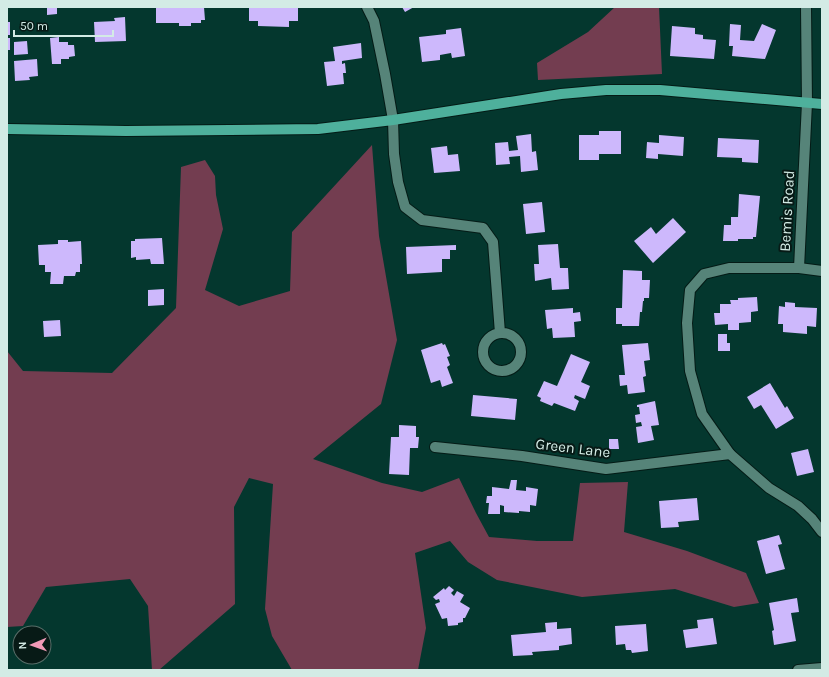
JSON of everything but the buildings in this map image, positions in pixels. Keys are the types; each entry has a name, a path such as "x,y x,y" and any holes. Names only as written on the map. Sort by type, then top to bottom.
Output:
{"main road":[{"path":"7,128 126,131 318,129 393,120 561,94 606,90 660,90 822,104"}],"street":[{"path":"367,7 374,21 385,74 393,120 394,154 398,182 405,207 422,220 483,228 493,242 500,333"},
{"name":"Bemis Road","path":"806,7 807,103 799,268 729,268 704,274 690,290 687,323 690,371 702,414 730,454 769,488 798,506 812,519 822,532"},
{"path":"799,268 822,271"},
{"name":"Green Lane","path":"435,447 522,456 606,469 730,454"},
{"path":"798,670 822,668"}],"shaded area":[{"path":"615,7 659,7 662,74 538,80 537,63 588,32"},
{"path":"372,145 379,236 397,340 381,404 313,459 382,483 422,492 459,478 489,537 537,541 573,541 580,483 628,482 624,532 687,551 746,573 759,603 734,607 675,589 582,597 497,580 468,562 450,541 415,553 426,628 418,670 292,670 272,636 265,609 273,484 249,478 234,507 235,604 159,670 152,670 148,606 130,579 46,587 24,625 12,625 12,627 7,627 7,351 23,371 112,373 176,308 181,167 205,160 215,176 216,195 223,229 205,290 239,306 290,291 292,232"}]}
